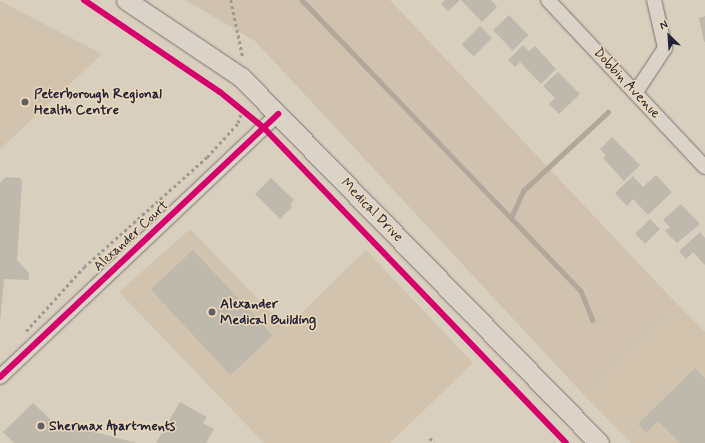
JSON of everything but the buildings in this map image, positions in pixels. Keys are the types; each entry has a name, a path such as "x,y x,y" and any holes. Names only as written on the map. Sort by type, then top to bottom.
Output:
{"main road":[{"name":"Medical Drive","path":"126,0 241,77 599,443"}],"street":[{"name":"Dobbin Avenue","path":"548,0 705,167"},
{"path":"636,92 664,48 654,0"},
{"name":"Alexander Court","path":"0,377 278,114"}],"path":[{"path":"231,0 243,58"},
{"path":"22,335 53,298 207,156 238,123 242,110"},
{"path":"430,438 434,443"}],"shaded area":[{"path":"185,0 390,0 677,304 584,395 255,41"},
{"name":"Peterborough Regional Health Centre","path":"0,1 102,54 0,149"},
{"path":"190,229 286,328 366,250 473,363 390,443 264,443 119,292"},
{"path":"677,304 705,332 705,443 631,443 584,395"}],"waterway":[{"path":"302,0 581,291 593,320"},
{"path":"511,218 523,191 608,112"}],"cycle path":[{"path":"84,0 220,92 264,128 566,443"},
{"path":"0,377 278,114"}],"place":[{"name":"Peterborough Regional Health Centre","path":"25,102"},
{"name":"Alexander Medical Building","path":"212,312"},
{"name":"Shermax Apartments","path":"41,426"}]}
